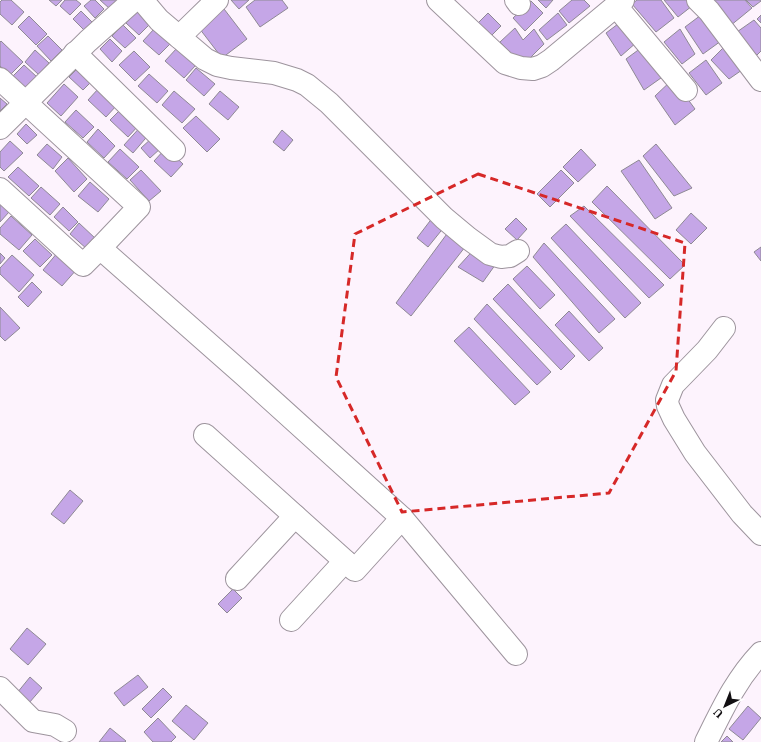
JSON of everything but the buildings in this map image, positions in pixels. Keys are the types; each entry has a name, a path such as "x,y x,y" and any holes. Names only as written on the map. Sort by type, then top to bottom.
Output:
{"street":[{"path":"0,128 75,53 134,0"},
{"path":"142,0 159,20 197,53 217,65 231,68 274,72 298,80 307,85 329,103 444,218 468,238 490,254 501,257 510,256 518,251"},
{"path":"179,36 217,0"},
{"path":"438,0 505,63 522,68 533,69 542,66 551,60 619,3 686,90"},
{"path":"698,0 709,11 761,80"},
{"path":"75,53 174,150"},
{"path":"0,79 26,101 139,207 83,265 0,189"},
{"path":"100,248 244,375 402,518 516,654"},
{"path":"724,328 674,385 667,400 668,406 695,453 742,514 761,534"},
{"path":"205,435 355,570 402,518"},
{"path":"238,580 295,516"},
{"path":"291,620 345,561"},
{"path":"706,742 731,692 741,676 761,653"},
{"path":"0,688 33,720 56,725 65,731"}],"highlighted area":[{"path":"478,174 685,243 676,371 609,493 402,512 336,377 355,234"}]}
